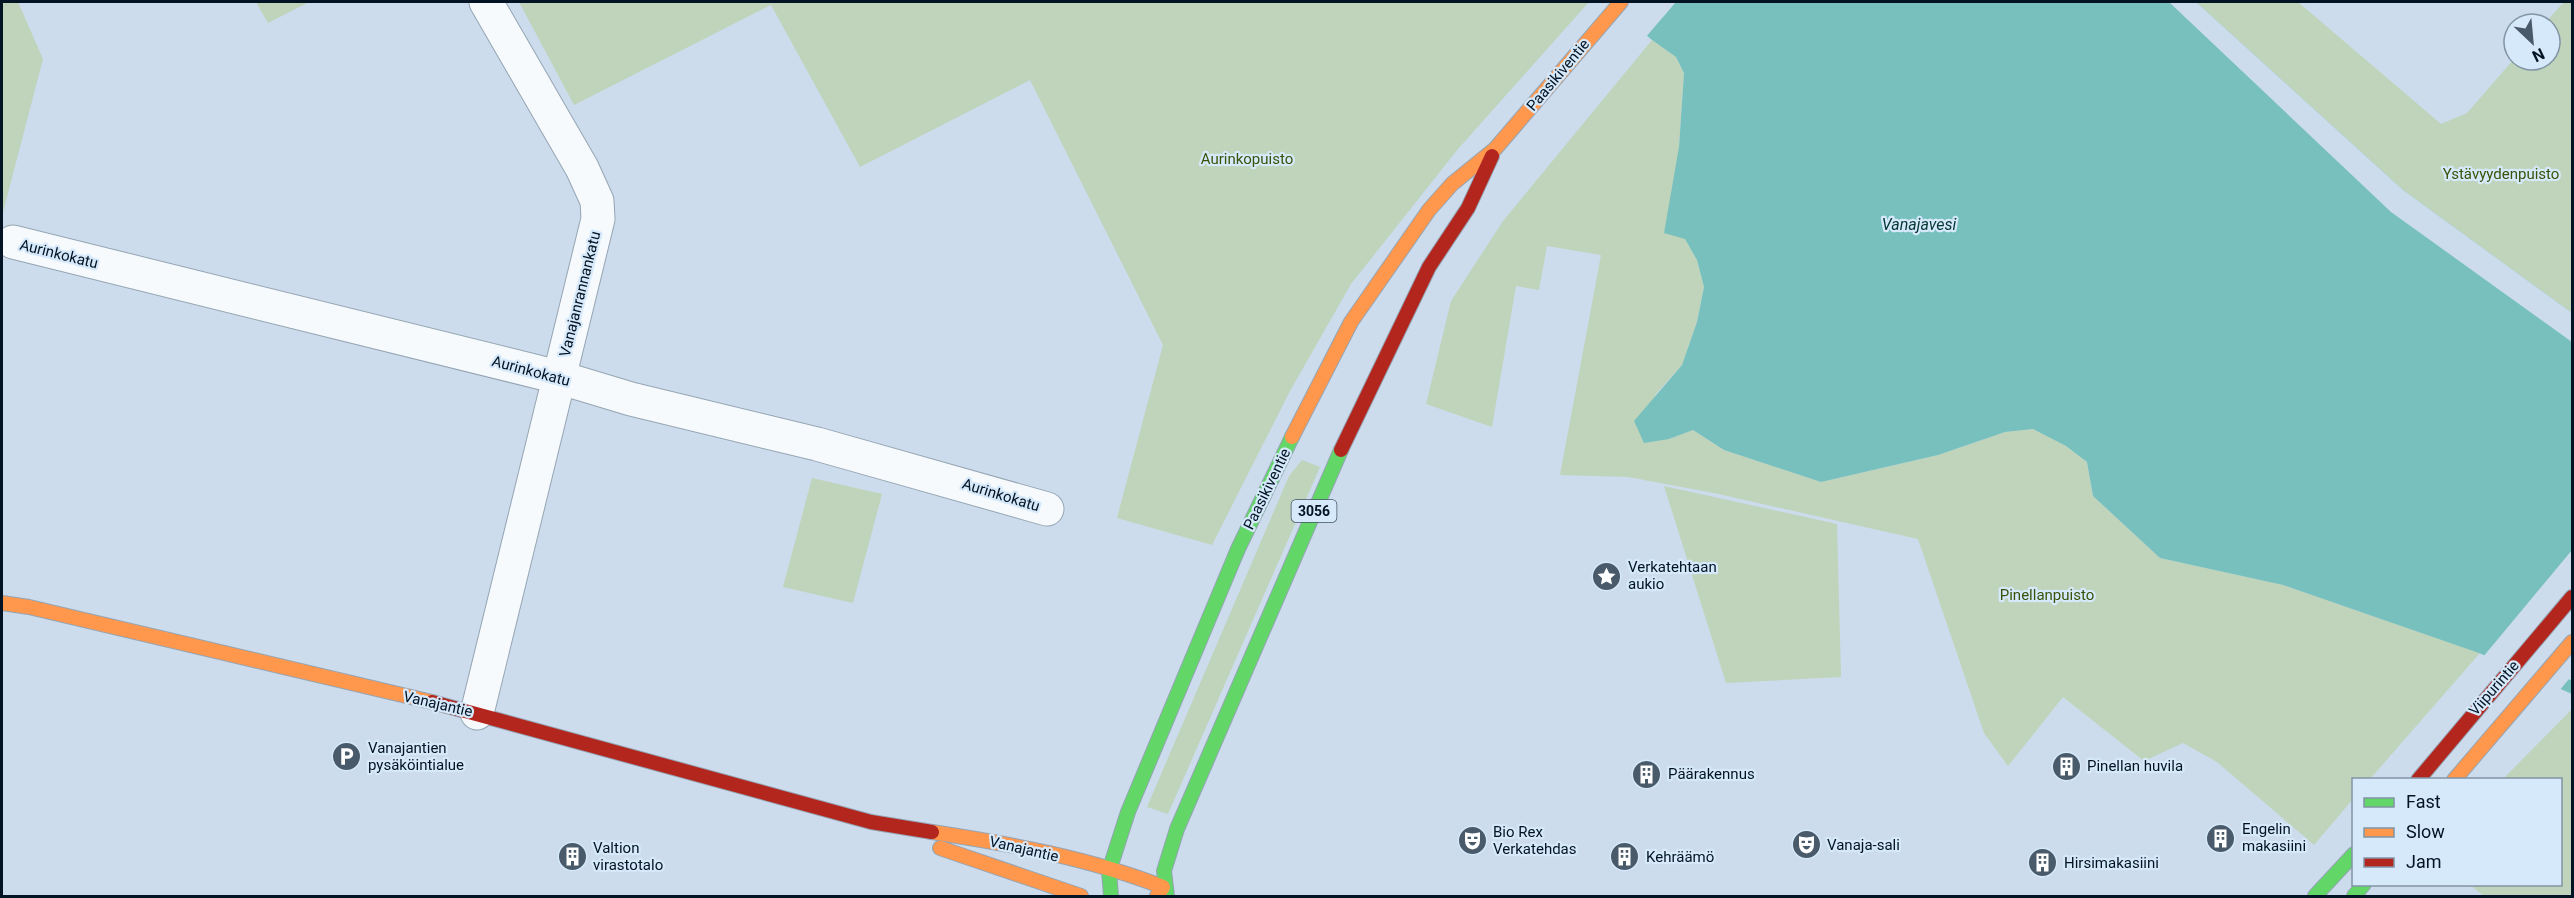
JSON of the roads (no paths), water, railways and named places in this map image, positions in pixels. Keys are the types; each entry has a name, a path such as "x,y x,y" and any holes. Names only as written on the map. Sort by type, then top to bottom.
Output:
{"main road":[{"name":"Paasikiventie","path":"1109,871 1128,812 1238,549 1310,399 1351,322 1429,210 1452,184 1495,149 1621,2"},
{"name":"Paasikiventie","path":"1162,893 1164,868 1191,793 1354,419 1429,267 1468,208 1495,149"},
{"name":"Viipurintie","path":"2420,778 2572,597"},
{"name":"Vanajantie","path":"2,603 29,607 477,713 871,822 1081,897"},
{"name":"Viipurintie","path":"2456,778 2572,642"},
{"name":"Vanajantie","path":"871,822 1016,845 1109,871 1162,893"},
{"path":"2315,897 2352,856"},
{"name":"3056","path":"1109,871 1111,897"}],"street":[{"name":"Vanajanrannankatu","path":"477,713 558,377 595,240 598,219 597,201 582,168 486,2"},
{"name":"Aurinkokatu","path":"13,242 558,377 632,399 828,447 1047,509"}],"water":[{"name":"Vanajavesi","path":"1607,2 2196,2 2403,190 2572,313 2572,694 2479,653 2283,585 2160,558 2093,496 2087,462 2066,446 2033,429 2005,432 1938,455 1821,482 1724,450 1693,430 1669,439 1644,443 1634,421 1682,365 1697,322 1704,287 1697,260 1685,239 1664,233 1679,147 1684,73 1676,57"}],"place":[{"name":"Verkatehtaan aukio","path":"1607,576"},
{"name":"Vanajantien pysäköintialue","path":"347,757"},
{"name":"Pinellan huvila","path":"2066,766"},
{"name":"Päärakennus","path":"1647,774"},
{"name":"Engelin makasiini","path":"2221,838"},
{"name":"Bio Rex Verkatehdas","path":"1472,841"},
{"name":"Vanaja-sali","path":"1806,845"},
{"name":"Valtion virastotalo","path":"572,857"},
{"name":"Kehräämö","path":"1625,857"},
{"name":"Hirsimakasiini","path":"2043,863"}],"park label":[{"name":"Aurinkopuisto","path":"1247,159"},
{"name":"Ystävyydenpuisto","path":"2501,174"},
{"name":"Pinellanpuisto","path":"2047,595"}]}
